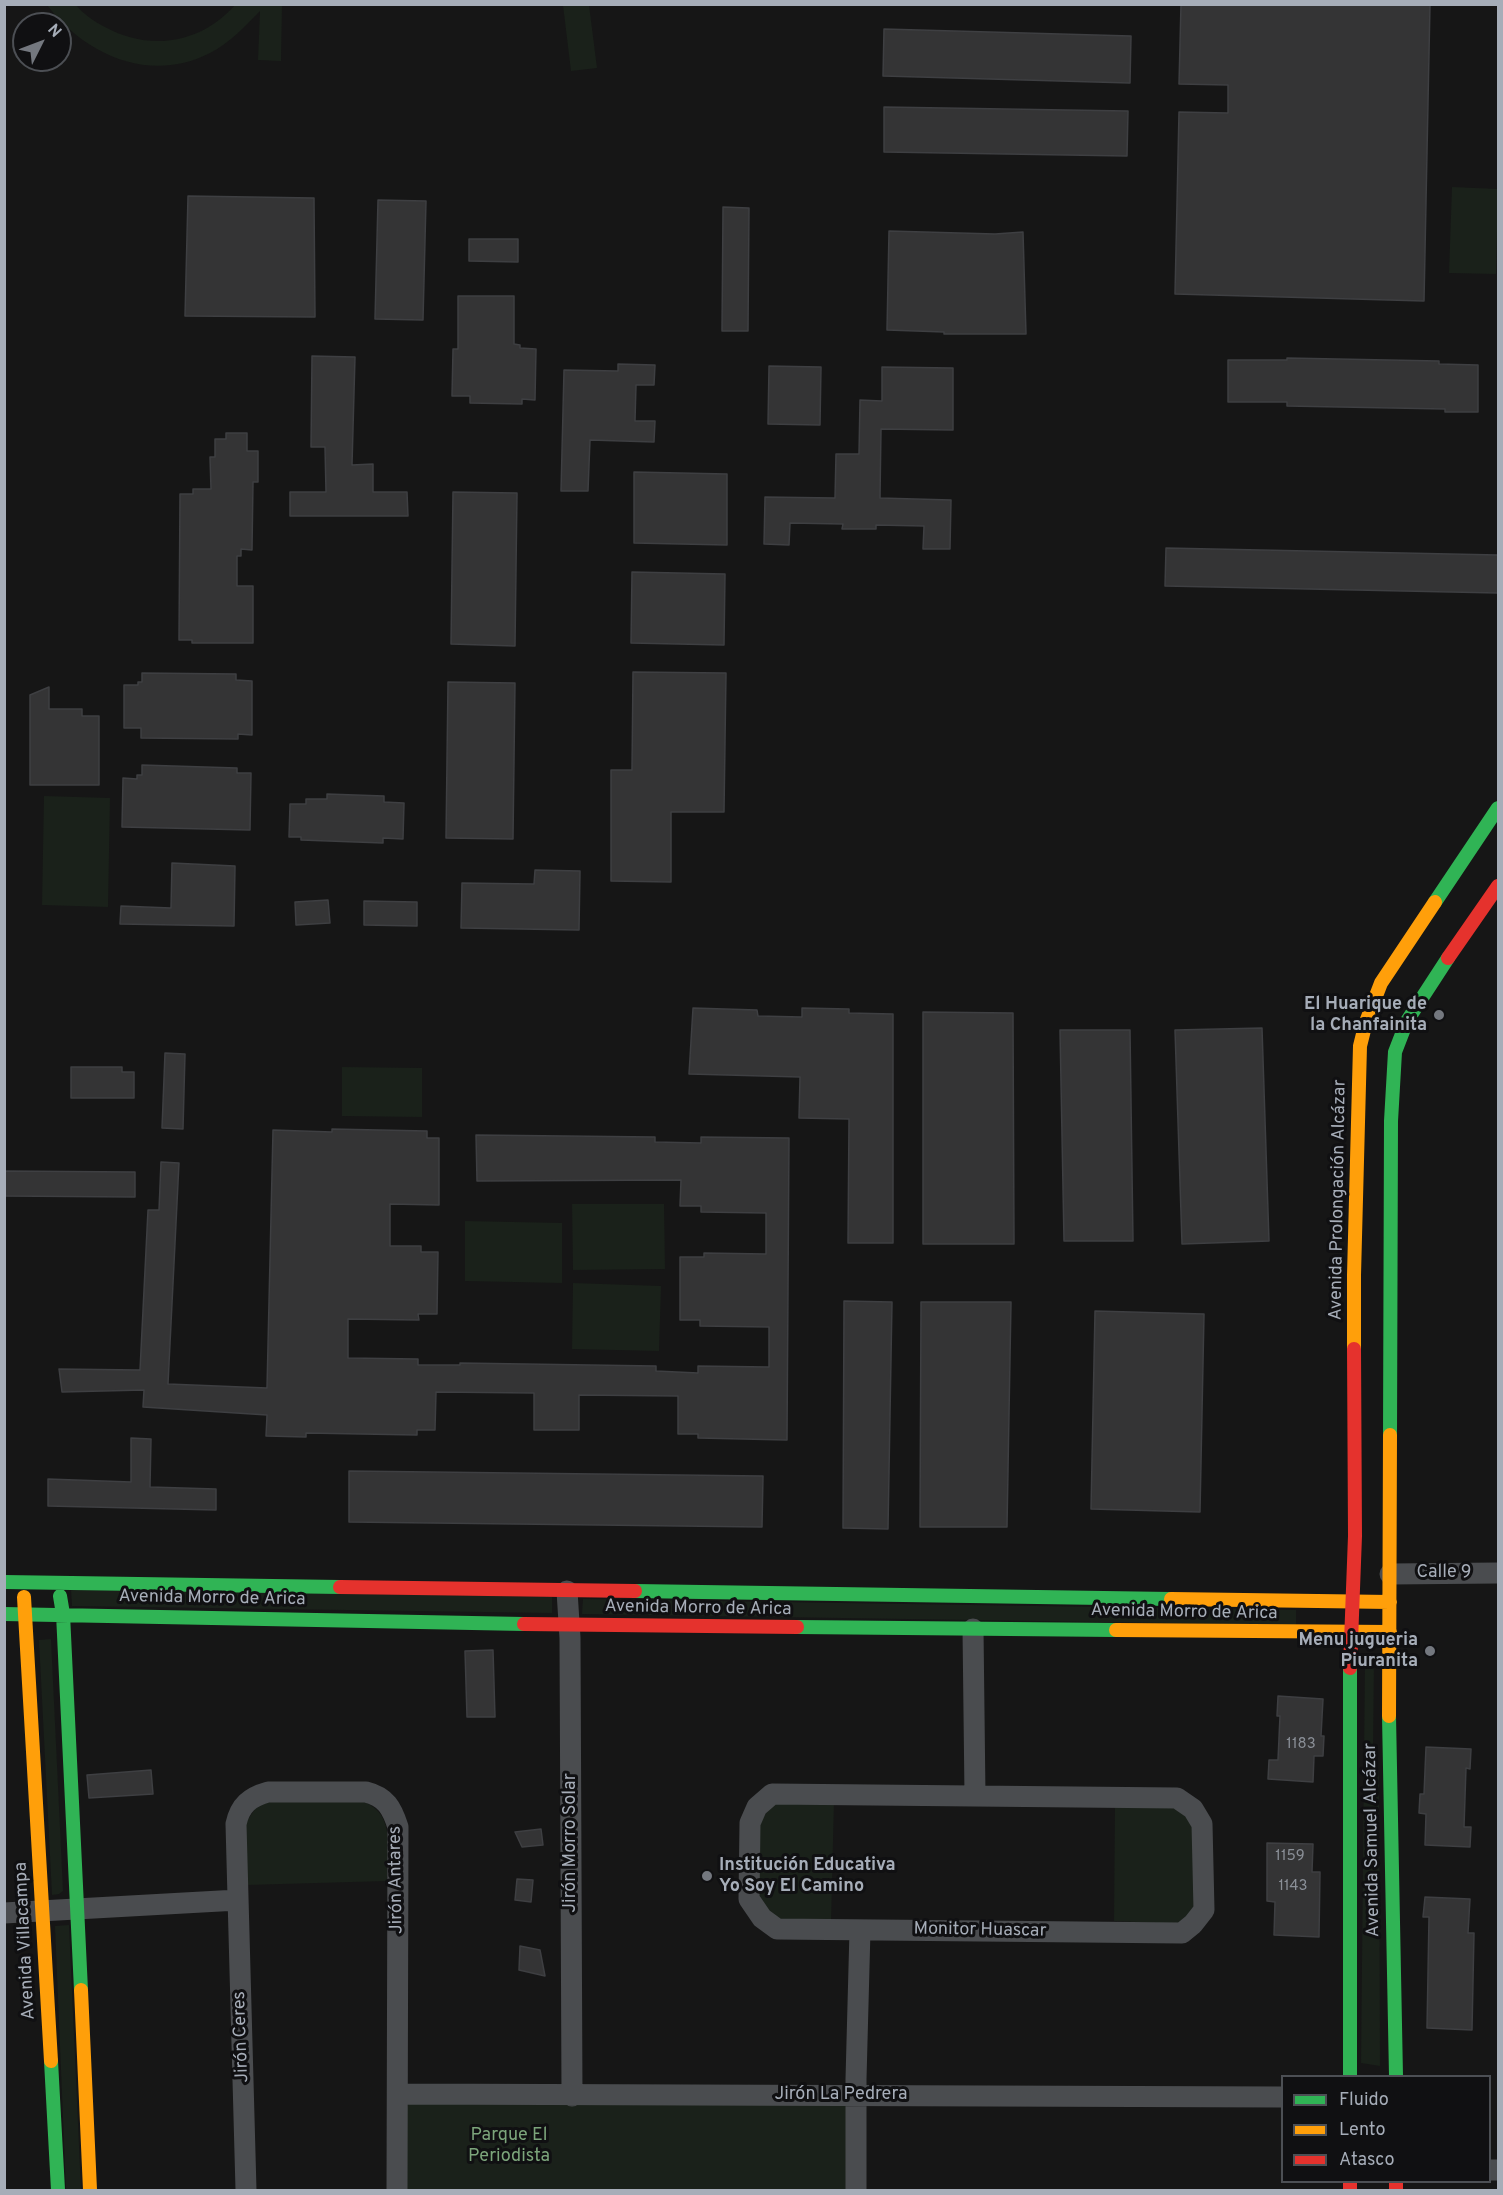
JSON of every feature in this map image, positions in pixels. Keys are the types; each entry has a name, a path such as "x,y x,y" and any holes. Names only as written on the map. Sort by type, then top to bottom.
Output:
{"main road":[{"name":"Avenida Prolongación Alcázar","path":"1351,1632 1355,1536 1354,1275 1360,1046 1366,1022 1382,983 1498,808"},
{"path":"1390,1602 1379,1275 1395,1052 1407,1021 1498,886"},
{"path":"1354,1275 1379,1275"},
{"name":"Avenida Morro de Arica","path":"4,1582 1390,1602"},
{"name":"Avenida Villacampa","path":"22,1582 26,1614 58,2190"},
{"path":"59,1583 63,1614 90,2190"},
{"name":"Avenida Samuel Alcázar","path":"1390,1602 1389,1767 1395,2075"},
{"name":"Avenida Morro de Arica","path":"4,1614 570,1625 1390,1632"},
{"name":"Avenida Samuel Alcázar","path":"1350,2075 1351,1632"}],"street":[{"name":"Calle 9","path":"1390,1574 1498,1573"},
{"name":"Jirón Morro Solar","path":"567,1591 570,1625 572,2096"},
{"path":"973,1629 975,1796"},
{"name":"Jirón Antares","path":"238,1892 236,1824 242,1808 255,1796 268,1792 366,1792 377,1795 387,1802 393,1812 398,1827 397,2190"},
{"name":"Monitor Huascar","path":"772,1794 1177,1798 1193,1809 1202,1824 1204,1910 1182,1933 860,1930 777,1929 762,1918 749,1899 750,1823 758,1807 772,1794"},
{"path":"4,1913 76,1909 238,1892"},
{"name":"Jirón Ceres","path":"238,1892 246,2190"},
{"path":"856,2190 860,1930"},
{"name":"Jirón La Pedrera","path":"399,2094 1281,2097"}],"green space":[{"path":"47,5 76,5 93,20 122,35 157,41 174,40 207,28 235,5 282,5 281,61 258,60 260,11 237,34 217,49 187,62 165,66 142,65 99,50 72,31 72,12 53,12"},
{"path":"563,5 589,5 597,68 571,71"},
{"path":"1452,187 1498,189 1496,274 1449,273"},
{"path":"44,796 110,798 108,907 42,905"},
{"path":"342,1067 422,1068 422,1117 342,1116"},
{"path":"572,1204 664,1204 665,1269 573,1270"},
{"path":"465,1221 562,1223 562,1283 465,1281"},
{"path":"573,1283 661,1286 659,1351 572,1349"},
{"path":"71,1589 552,1597 552,1613 72,1606"},
{"path":"583,1599 1296,1610 1296,1625 582,1614"},
{"path":"51,1639 63,1891 52,1895 39,1640"},
{"path":"1374,1658 1373,1754 1379,1772 1380,2066 1361,2063 1365,1659"},
{"path":"774,1800 834,1801 831,1923 779,1924 760,1910 752,1836"},
{"path":"268,1802 364,1802 374,1808 381,1815 388,1835 387,1881 247,1885 245,1824 255,1809"},
{"path":"1115,1803 1176,1807 1196,1826 1198,1908 1182,1924 1114,1921"},
{"path":"69,1925 81,2190 66,2190 55,1926"},
{"name":"Parque El Periodista","path":"411,2100 847,2105 847,2190 404,2190 405,2110"}],"building":[{"path":"1181,4 1430,4 1424,301 1175,294 1179,112 1228,113 1228,85 1179,84"},
{"path":"884,29 1131,36 1130,83 883,76"},
{"path":"884,107 1128,111 1127,156 884,152"},
{"path":"188,196 314,198 315,317 185,316"},
{"path":"378,200 426,201 423,320 375,319"},
{"path":"723,207 749,208 748,331 722,331"},
{"path":"889,231 995,234 1023,232 1026,334 944,334 944,332 887,330"},
{"path":"469,239 518,239 518,262 469,261"},
{"path":"458,296 514,296 514,344 520,345 520,348 536,349 535,400 522,399 522,404 470,403 470,396 452,396 453,349 458,349"},
{"path":"312,356 355,357 352,465 373,464 373,492 407,492 408,516 290,516 290,492 326,492 325,447 311,447"},
{"path":"1287,358 1439,361 1439,364 1478,365 1478,412 1445,412 1445,409 1287,406 1287,402 1228,402 1228,360 1287,360"},
{"path":"618,364 655,365 654,385 636,385 635,421 655,421 654,442 590,440 588,491 561,491 564,370 618,371"},
{"path":"769,366 821,367 820,425 768,424"},
{"path":"882,367 953,368 953,430 881,429 880,498 951,500 950,549 923,549 924,526 876,525 876,529 842,529 843,524 790,523 789,545 764,544 765,497 835,498 836,454 859,454 860,400 882,401"},
{"path":"226,433 247,433 247,451 258,451 258,482 253,482 252,550 241,549 241,556 237,556 237,586 253,586 253,643 192,643 192,640 179,640 180,494 193,494 193,489 211,489 210,457 215,457 215,439 226,439"},
{"path":"634,472 727,474 727,545 634,543"},
{"path":"453,492 517,493 515,646 451,644"},
{"path":"1166,548 1498,555 1498,593 1165,586"},
{"path":"632,572 725,574 724,645 631,643"},
{"path":"633,672 726,673 724,812 671,812 671,882 611,881 611,770 632,770"},
{"path":"142,673 236,674 236,680 252,681 252,735 238,734 238,739 141,738 141,728 124,728 124,685 138,685 138,682 142,682"},
{"path":"448,682 515,683 513,839 446,838"},
{"path":"49,687 49,709 82,709 82,716 99,716 99,785 30,785 30,695"},
{"path":"142,765 237,768 237,773 251,773 250,830 122,827 123,778 137,779 137,775 142,775"},
{"path":"327,794 384,796 384,802 404,803 403,839 383,838 383,843 301,840 301,837 289,837 290,804 306,804 306,799 327,799"},
{"path":"172,863 235,866 234,926 120,924 121,906 171,908"},
{"path":"535,870 580,871 579,930 461,928 462,883 534,884"},
{"path":"328,900 330,923 296,925 295,902"},
{"path":"364,901 417,902 417,926 364,925"},
{"path":"693,1008 757,1010 758,1016 802,1017 802,1008 849,1009 849,1013 893,1014 893,1243 848,1243 849,1119 799,1118 800,1077 689,1074"},
{"path":"923,1012 1013,1013 1014,1244 923,1244"},
{"path":"1262,1028 1269,1241 1182,1244 1175,1030"},
{"path":"1060,1030 1130,1030 1133,1241 1064,1241"},
{"path":"165,1053 185,1054 183,1129 162,1128"},
{"path":"71,1067 122,1067 122,1072 134,1072 134,1098 71,1098"},
{"path":"332,1129 427,1131 427,1138 439,1138 439,1205 390,1204 390,1246 421,1246 421,1252 438,1252 437,1314 418,1314 419,1320 348,1319 348,1358 418,1359 418,1365 460,1365 460,1363 656,1366 656,1371 698,1373 698,1366 769,1367 769,1327 700,1326 700,1320 680,1320 680,1257 704,1257 704,1253 766,1254 766,1213 701,1212 701,1206 680,1206 681,1180 477,1181 476,1135 655,1137 655,1142 701,1143 701,1137 789,1138 787,1440 698,1438 698,1434 678,1434 678,1396 579,1395 579,1430 534,1430 534,1393 436,1392 435,1430 417,1430 417,1435 306,1433 306,1437 266,1436 267,1415 143,1407 144,1390 62,1392 59,1369 140,1370 148,1210 159,1210 161,1162 179,1163 168,1384 267,1388 273,1130 332,1132"},
{"path":"4,1171 135,1172 135,1197 4,1196"},
{"path":"844,1301 892,1302 888,1529 843,1528"},
{"path":"921,1302 1011,1302 1007,1527 920,1527"},
{"path":"1095,1311 1204,1314 1200,1512 1091,1509"},
{"path":"131,1438 151,1439 150,1487 216,1489 216,1510 48,1506 48,1479 131,1482"},
{"path":"349,1471 763,1476 762,1527 349,1522"},
{"path":"493,1650 495,1717 467,1717 465,1651"},
{"path":"1278,1696 1323,1699 1321,1736 1324,1736 1323,1756 1314,1756 1313,1782 1268,1779 1269,1760 1278,1760 1280,1716 1277,1716"},
{"path":"1426,1747 1471,1749 1470,1769 1466,1768 1464,1827 1471,1827 1470,1847 1425,1845 1426,1814 1419,1813 1420,1794 1424,1794"},
{"path":"151,1770 153,1794 89,1798 87,1775"},
{"path":"541,1829 543,1845 522,1847 515,1832"},
{"path":"1267,1843 1313,1844 1312,1872 1320,1872 1319,1937 1274,1935 1275,1902 1267,1901"},
{"path":"517,1879 533,1880 531,1902 515,1900"},
{"path":"1425,1897 1470,1899 1468,1933 1474,1933 1472,2030 1427,2028 1429,1917 1423,1917"},
{"path":"520,1946 540,1950 545,1976 519,1970"}],"traffic: fast":[{"path":"1435,902 1498,808"},
{"path":"1390,1435 1391,1121 1395,1052 1407,1021 1448,958"},
{"path":"4,1582 340,1587"},
{"path":"635,1591 1171,1599"},
{"path":"60,1596 63,1614 81,1990"},
{"path":"4,1614 524,1624"},
{"path":"797,1627 1116,1630"},
{"path":"1350,1668 1350,2075"},
{"path":"1389,1716 1396,2075"},
{"path":"51,2061 58,2190"}],"traffic: slow":[{"path":"1354,1349 1360,1046 1366,1022 1381,983 1435,902"},
{"path":"1389,1716 1390,1435"},
{"path":"24,1597 51,2061"},
{"path":"1171,1599 1390,1602"},
{"path":"1116,1630 1390,1632"},
{"path":"81,1990 90,2190"}],"traffic: jam":[{"path":"1448,958 1498,886"},
{"path":"1350,1668 1355,1536 1354,1349"},
{"path":"340,1587 635,1591"},
{"path":"524,1624 797,1627"},
{"path":"1350,2183 1350,2190"},
{"path":"1396,2183 1396,2190"}],"place":[{"name":"El Huarique de la Chanfainita","path":"1439,1015"},
{"name":"Menu jugueria Piuranita","path":"1430,1651"},
{"name":"Institución Educativa Yo Soy El Camino","path":"707,1876"}]}
